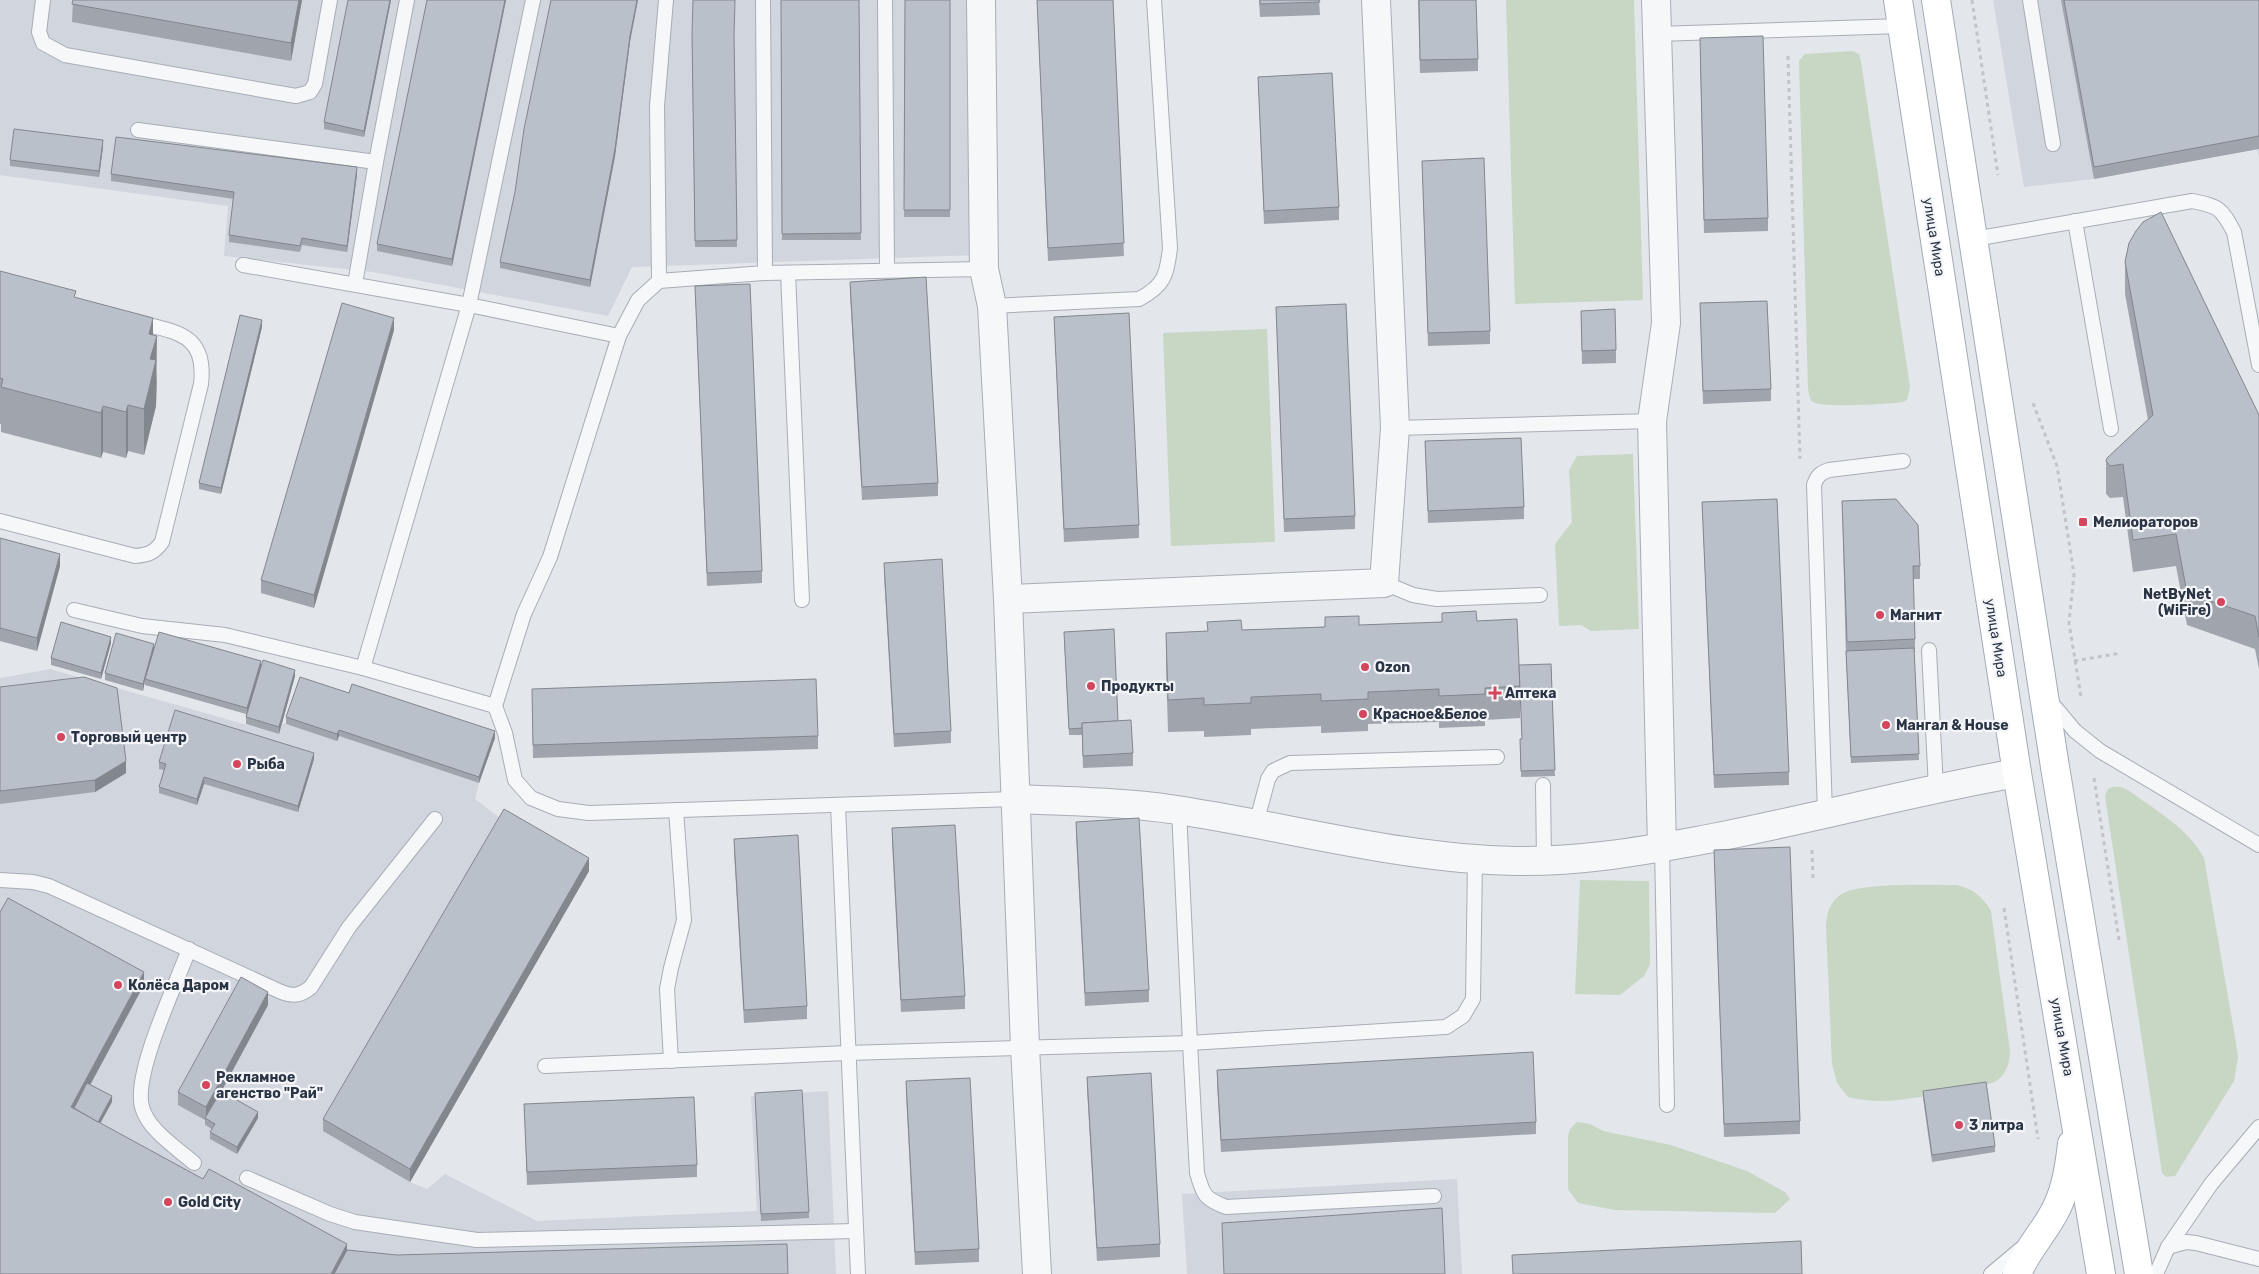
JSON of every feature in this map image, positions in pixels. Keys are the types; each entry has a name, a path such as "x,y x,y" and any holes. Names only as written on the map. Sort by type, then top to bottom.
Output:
{"main road":[{"path":"1936,0 2055,767 2139,1274"},
{"name":"улица Мира","path":"1900,13 2017,773 2101,1274"},
{"path":"2017,773 2055,767"},
{"path":"2016,1274 2022,1260 2051,1218 2066,1183 2075,1118"}],"street":[{"path":"980,0 984,269 992,306 1008,599 1014,799 1037,1274"},
{"path":"1008,599 1384,583 1395,428 1376,0"},
{"path":"1656,0 1666,323 1652,420 1662,847"},
{"path":"1014,799 1106,803 1179,810 1424,854 1475,860 1544,861 1577,860 1752,831 1936,788 2017,773"}],"lane":[{"path":"43,0 39,32 43,43 59,52 296,96 310,92 315,84 330,0"},
{"path":"356,284 376,162 407,0"},
{"path":"363,668 469,304 533,0"},
{"path":"658,281 657,106 666,0"},
{"path":"763,0 765,273"},
{"path":"885,0 887,270"},
{"path":"992,306 1139,299 1155,291 1168,272 1170,248 1154,0"},
{"path":"2030,0 2053,144"},
{"path":"1658,34 1788,30 1900,13"},
{"path":"138,130 376,162"},
{"path":"1974,239 2192,201 2211,205 2224,213 2234,232 2259,365"},
{"path":"2075,221 2111,429"},
{"path":"243,265 469,304 619,336"},
{"path":"984,269 765,273 658,281 638,300 619,336 550,557 524,614 495,706 505,733 514,780 531,798 558,809 589,813 1014,799"},
{"path":"788,273 802,600"},
{"path":"0,521 134,556 145,555 155,551 162,542 201,384 203,367 191,341 179,333 122,318"},
{"path":"1395,428 1652,420"},
{"path":"1818,815 1814,485 1816,478 1821,473 1829,470 1903,462"},
{"path":"1384,583 1413,595 1437,599 1540,595"},
{"path":"74,610 142,626 225,635 363,668 495,706"},
{"path":"1930,650 1936,788"},
{"path":"2043,691 2069,725 2100,751 2259,845"},
{"path":"1256,824 1268,780 1273,771 1290,763 1498,757"},
{"path":"1542,785 1544,861"},
{"path":"838,805 847,1053 858,1274"},
{"path":"671,1061 667,989 684,920 676,810"},
{"path":"1179,810 1197,1173 1202,1190 1208,1200 1226,1207 1434,1196"},
{"path":"0,880 33,882 49,886 285,994 295,996 304,993 311,987 349,928 435,819"},
{"path":"1662,847 1667,1105"},
{"path":"545,1066 847,1053 1190,1043 1446,1027 1463,1016 1473,999 1475,860"},
{"path":"189,949 146,1062 140,1088 142,1107 151,1124 194,1163"},
{"path":"2156,1274 2168,1247 2211,1184 2259,1127"},
{"path":"247,1178 330,1214 355,1222 477,1240 855,1231"},
{"path":"1991,1274 2040,1233"},
{"path":"2168,1247 2186,1242 2208,1245 2259,1259"}],"path":[{"path":"1972,0 2000,184"},
{"path":"1788,30 1800,460"},
{"path":"2031,393 2057,466 2074,574 2069,623 2120,949"},
{"path":"1813,878 1818,815"}],"shaded area":[{"path":"0,0 973,0 977,255 632,267 608,316 373,272 224,256 228,206 0,175"},
{"path":"1993,0 2259,0 2259,157 2257,149 2094,179 2024,187"},
{"path":"50,669 279,734 283,723 337,740 339,736 479,783 475,799 504,821 589,871 410,1182 427,1189 445,1174 537,1221 757,1211 751,1096 828,1091 836,1274 0,1274 0,678"},
{"path":"1457,1179 1462,1274 1187,1274 1182,1194"}],"green space":[{"path":"1506,0 1634,0 1643,300 1515,304"},
{"path":"1853,51 1859,54 1861,62 1910,387 1907,400 1903,402 1829,405 1813,402 1808,388 1799,61 1805,54"},
{"path":"1267,329 1275,542 1171,546 1163,333"},
{"path":"1633,454 1639,629 1591,631 1581,625 1559,626 1555,544 1572,522 1569,470 1577,456"},
{"path":"2121,787 2128,790 2170,820 2189,838 2204,858 2236,1043 2238,1057 2234,1081 2175,1176 2166,1177 2162,1173 2105,796 2108,789"},
{"path":"1580,880 1649,881 1650,964 1644,976 1620,995 1575,994"},
{"path":"1895,885 1957,885 1977,894 1991,911 2010,1051 2005,1072 1996,1081 1989,1084 1943,1094 1887,1101 1848,1097 1837,1083 1832,1064 1826,926 1831,905 1840,895 1862,888"},
{"path":"1577,1122 1590,1124 1603,1131 1671,1145 1747,1171 1785,1192 1790,1199 1775,1213 1615,1210 1578,1203 1568,1189 1568,1136 1570,1129"}],"building":[{"path":"73,0 299,0 291,43 72,4"},
{"path":"348,0 390,0 364,131 324,122"},
{"path":"427,0 505,0 452,259 377,244"},
{"path":"551,0 637,0 630,36 615,149 590,280 500,262 515,192 524,129"},
{"path":"693,0 735,0 737,240 695,241"},
{"path":"781,0 859,0 861,233 782,234"},
{"path":"905,0 950,0 950,210 904,210"},
{"path":"1037,0 1113,0 1124,243 1048,248"},
{"path":"1260,0 1319,0 1320,2 1260,4"},
{"path":"1419,0 1476,0 1478,59 1420,60"},
{"path":"2064,0 2259,0 2259,136 2094,167"},
{"path":"1763,36 1768,218 1704,220 1700,38"},
{"path":"1332,73 1339,207 1264,211 1258,77"},
{"path":"14,129 103,140 99,171 10,160"},
{"path":"116,137 357,167 347,246 302,238 300,246 229,235 234,192 111,174"},
{"path":"1484,158 1490,331 1428,333 1422,161"},
{"path":"2161,212 2259,415 2259,637 2255,616 2187,593 2176,534 2133,540 2123,464 2110,466 2106,461 2153,415 2125,262 2129,243 2136,231 2143,222"},
{"path":"0,271 76,291 74,297 153,318 149,334 157,336 150,359 156,360 144,409 128,405 126,412 103,406 101,413 1,387 3,379 0,378"},
{"path":"926,277 938,483 862,487 850,282"},
{"path":"750,284 762,571 707,573 695,286"},
{"path":"1767,301 1771,389 1703,391 1700,303"},
{"path":"342,303 394,318 314,595 261,580"},
{"path":"1346,304 1355,516 1284,519 1276,307"},
{"path":"1615,309 1616,350 1582,351 1581,311"},
{"path":"1129,313 1139,525 1064,529 1054,317"},
{"path":"240,315 262,320 221,488 199,483"},
{"path":"1521,438 1524,507 1428,511 1425,441"},
{"path":"1777,499 1789,772 1714,775 1702,502"},
{"name":"Магнит","path":"1896,499 1918,525 1920,566 1913,566 1915,639 1847,642 1842,501"},
{"path":"0,538 60,554 37,638 0,628"},
{"path":"942,559 951,731 894,734 884,563"},
{"path":"1476,611 1477,621 1517,619 1520,686 1485,688 1485,694 1439,696 1439,689 1368,692 1368,699 1321,701 1321,694 1251,697 1251,703 1204,705 1204,698 1168,700 1166,633 1208,631 1207,622 1241,620 1242,630 1325,627 1325,617 1359,616 1359,625 1442,622 1442,613"},
{"path":"61,622 111,637 101,673 51,658"},
{"name":"Продукты","path":"1114,629 1118,721 1082,723 1082,728 1069,729 1064,632"},
{"path":"159,632 261,661 247,708 145,679"},
{"path":"116,633 154,644 143,684 105,673"},
{"path":"1914,648 1919,754 1851,757 1846,651"},
{"path":"263,660 295,670 279,727 246,717"},
{"path":"1551,664 1555,770 1521,771 1520,739 1522,739 1519,665"},
{"name":"Торговый центр","path":"84,677 117,688 126,761 95,780 0,791 0,687"},
{"path":"300,677 349,693 352,684 495,731 479,777 339,730 337,734 286,717"},
{"path":"816,679 818,736 533,745 532,689"},
{"name":"Рыба","path":"175,710 314,753 298,806 204,777 197,799 159,787 166,764 159,762"},
{"path":"1131,720 1133,753 1083,756 1082,723"},
{"path":"504,809 589,858 410,1169 323,1119"},
{"path":"1139,818 1149,990 1085,993 1076,822"},
{"path":"955,825 965,996 901,1000 892,828"},
{"path":"798,835 807,1006 744,1010 734,839"},
{"path":"1790,847 1800,1121 1724,1124 1714,850"},
{"path":"8,898 144,972 71,1107 203,1179 209,1169 347,1244 331,1274 0,1274 0,912"},
{"path":"241,977 268,992 206,1107 178,1092"},
{"path":"1533,1052 1536,1122 1221,1140 1217,1070"},
{"path":"1151,1073 1160,1244 1097,1248 1087,1077"},
{"path":"970,1078 979,1249 915,1252 906,1081"},
{"name":"3 литра","path":"1986,1082 1995,1146 1932,1155 1923,1091"},
{"path":"87,1083 112,1096 98,1122 74,1108"},
{"path":"802,1090 809,1212 761,1214 755,1093"},
{"path":"221,1091 258,1112 237,1147 210,1132 215,1124 205,1118"},
{"path":"694,1097 697,1165 527,1172 524,1104"},
{"path":"1442,1208 1445,1274 1224,1274 1222,1223"},
{"path":"1801,1241 1802,1274 1513,1274 1512,1255"},
{"path":"787,1244 788,1274 334,1274 347,1250 397,1255"}],"place":[{"name":"Мелиораторов","path":"2083,522"},
{"name":"NetByNet (WiFire)","path":"2221,602"},
{"name":"Магнит","path":"1880,615"},
{"name":"Ozon","path":"1365,667"},
{"name":"Продукты","path":"1091,686"},
{"name":"Аптека","path":"1495,693"},
{"name":"Красное&Белое","path":"1363,714"},
{"name":"Мангал & House","path":"1886,725"},
{"name":"Торговый центр","path":"61,737"},
{"name":"Рыба","path":"237,764"},
{"name":"Колёса Даром","path":"118,985"},
{"name":"Рекламное агенство \"Рай\"","path":"206,1085"},
{"name":"3 литра","path":"1959,1125"},
{"name":"Gold City","path":"168,1202"}]}
